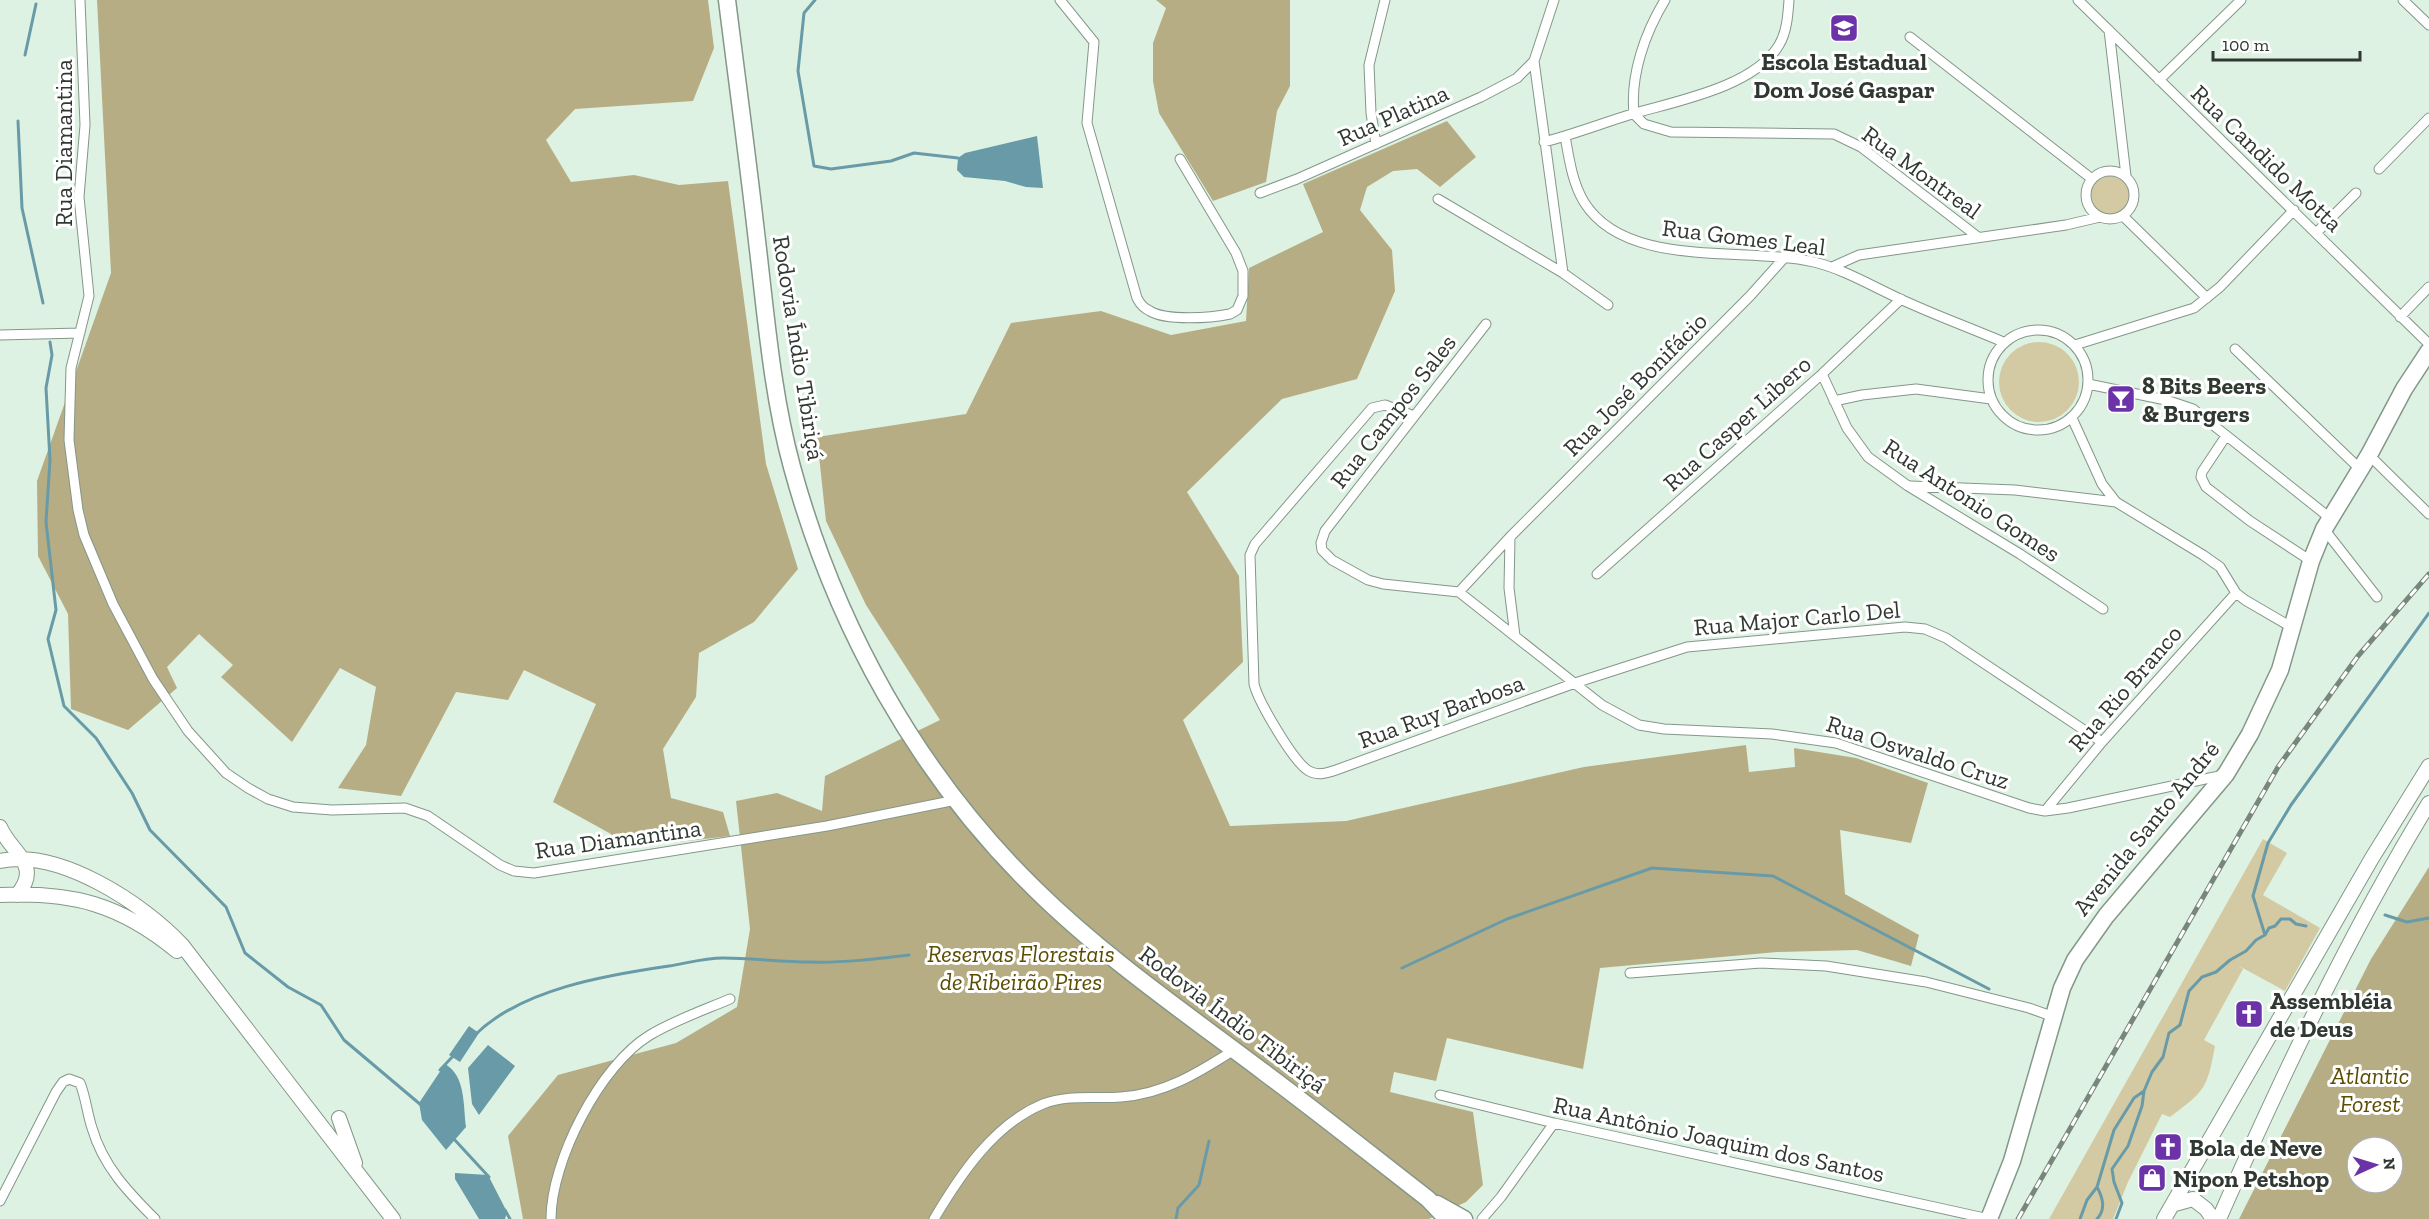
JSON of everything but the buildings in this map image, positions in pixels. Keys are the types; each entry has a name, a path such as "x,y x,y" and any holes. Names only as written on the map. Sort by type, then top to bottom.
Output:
{"highway":[{"name":"Rodovia Índio Tibiriçá","path":"727,0 765,308 781,419 792,466 823,560 856,642 897,715 925,759 956,800 1033,888 1074,926 1107,954 1428,1199 1460,1218"},
{"name":"Avenida Santo André","path":"1989,1219 2012,1161 2054,1017 2075,960 2090,937 2226,774 2265,705 2280,670 2311,561 2327,524 2365,462 2404,389 2429,351"}],"main road":[{"path":"2164,1219 2175,1204 2207,1141 2372,858 2429,766"},
{"path":"2219,1219 2273,1096 2321,997 2387,870 2429,803"},
{"path":"0,827 6,840 26,865 26,881 17,894"},
{"path":"0,861 23,859 55,865 116,894 167,929 182,945 393,1219"},
{"path":"0,895 60,896 91,902 112,910 147,928 201,972"},
{"path":"339,1118 348,1138 357,1171"},
{"path":"2175,1204 2193,1199 2206,1209 2213,1219"}],"street":[{"name":"Rua Diamantina","path":"80,0 85,125 79,197 89,296 71,368 69,440 78,510 84,535 113,604 153,679 188,731 226,773 268,799 292,807 332,810 405,808 429,816 500,865 514,871 534,873 827,826 956,800"},
{"path":"1060,0 1094,42 1095,56 1088,111 1090,136 1137,297 1148,311 1169,317 1222,316 1237,310 1243,296 1243,271 1236,253 1180,159"},
{"path":"1376,144 1371,113 1369,65 1384,0"},
{"path":"1554,0 1534,61 1563,273"},
{"path":"1634,114 1633,100 1637,68 1665,0"},
{"path":"1544,142 1700,96 1754,70 1780,44 1785,30 1789,0"},
{"name":"Rua Candido Motta","path":"2078,0 2429,344"},
{"path":"2159,80 2241,0"},
{"path":"2403,0 2428,21"},
{"path":"2109,30 2126,176"},
{"path":"1910,37 2092,179"},
{"name":"Rua Platina","path":"1260,193 1297,179 1500,87 1517,78 1534,61"},
{"name":"Rua Montreal","path":"1634,114 1644,124 1671,132 1834,134 1861,147 1978,237"},
{"path":"2379,169 2429,118"},
{"name":"Rua Gomes Leal","path":"1565,136 1575,184 1584,202 1599,220 1618,233 1642,243 1670,249 1785,257 1832,267 2003,342"},
{"path":"1832,267 1859,255 2100,218 2116,219 2123,216 2133,205 2134,197 2134,189 2126,176 2120,172 2105,171 2092,179 2088,185 2086,200 2100,218"},
{"path":"2317,232 2356,193"},
{"path":"1438,199 1563,273 1608,305"},
{"path":"2075,345 2194,308 2207,298 2294,210"},
{"path":"2123,216 2207,298"},
{"name":"Rua José Bonifácio","path":"1460,592 1510,537 1750,296 1785,257"},
{"path":"2400,317 2429,286"},
{"name":"Rua Casper Libero","path":"1597,574 1822,374 1901,299"},
{"name":"Rua Campos Sales","path":"1460,592 1383,584 1368,580 1332,560 1322,550 1322,537 1331,522 1486,324"},
{"path":"2043,329 2066,337 2075,345 2083,356 2088,384 2083,402 2072,418 2048,430 2034,430 2020,428 1998,411 1991,399 1988,372 1992,359 2003,342 2020,333 2043,329"},
{"path":"0,335 80,333"},
{"path":"2235,349 2365,462 2429,514"},
{"name":"Rua Antonio Gomes","path":"1822,374 1855,441 1868,457 1908,486 2011,548 2103,609"},
{"path":"2088,384 2182,404 2193,409 2327,524 2377,597"},
{"path":"1834,402 1862,395 1916,389 1991,399"},
{"name":"Rua Ruy Barbosa","path":"1414,416 1385,405 1372,408 1255,544 1250,555 1251,664 1256,691 1298,762 1311,773 1319,774 1336,770 1575,683"},
{"path":"2072,418 2102,484 2116,502 2220,567 2236,593 2293,628"},
{"path":"2226,436 2202,471 2206,487 2250,521 2311,561"},
{"path":"1908,486 2015,490 2116,502"},
{"path":"1510,537 1509,588 1515,636"},
{"name":"Rua Oswaldo Cruz","path":"1460,592 1602,705 1639,725 1664,729 1772,734 1836,743 2003,800 2045,811 2226,774"},
{"name":"Rua Rio Branco","path":"2045,811 2102,742 2236,593"},
{"name":"Rua Major Carlo Del","path":"1575,683 1687,647 1905,627 1925,629 1946,638 2102,742"},
{"path":"1630,973 1761,963 1826,966 1926,982 2029,1008 2054,1017"},
{"path":"551,1219 555,1187 569,1147 583,1112 609,1073 627,1053 651,1035 730,999"},
{"path":"934,1219 962,1175 1000,1132 1017,1118 1044,1104 1067,1098 1120,1097 1150,1093 1189,1079 1234,1050"},
{"path":"0,1201 56,1092 67,1079 73,1079 80,1083 92,1129 110,1169 155,1219"},
{"name":"Rua Antônio Joaquim dos Santos","path":"1440,1095 1554,1123 1989,1219"},
{"path":"1482,1219 1501,1197 1554,1123"},
{"path":"1493,1219 1494,1210 1501,1197"}],"shaded area":[{"path":"2110,176 2124,182 2130,196 2124,210 2110,216 2096,210 2090,196 2096,182"},
{"path":"2039,342 2054,345 2067,354 2076,367 2079,382 2076,397 2067,410 2054,419 2039,422 2024,419 2011,410 2002,397 1999,382 2002,367 2011,354 2024,345"},
{"path":"2263,839 2287,853 2263,895 2320,928 2285,991 2239,966 2243,969 2204,1040 2215,1046 2210,1072 2203,1088 2170,1117 2162,1114 2128,1182 2113,1219 2049,1219"}],"green space":[{"path":"97,0 708,0 714,48 693,101 575,109 546,140 571,182 634,175 679,185 728,181 766,464 798,569 754,622 699,653 696,697 663,749 671,798 723,812 730,836 602,851 611,834 553,802 596,704 524,670 508,700 456,692 401,796 338,788 366,745 376,687 340,668 292,742 221,677 233,665 199,634 167,667 177,688 128,730 71,709 68,614 38,556 37,481 111,273"},
{"path":"1156,0 1290,0 1290,86 1277,111 1266,182 1213,201 1159,113 1153,81 1153,43 1166,8"},
{"name":"Reservas Florestais de Ribeirão Pires","path":"1447,121 1476,157 1440,187 1417,169 1393,171 1367,187 1360,210 1392,250 1395,291 1357,379 1282,399 1187,492 1239,576 1243,662 1183,720 1230,826 1346,821 1584,767 1746,745 1749,772 1795,767 1794,748 1856,758 1928,783 1911,843 1840,830 1845,894 1919,935 1911,966 1857,950 1777,952 1600,968 1583,1069 1447,1038 1436,1081 1394,1072 1390,1092 1473,1112 1483,1185 1466,1202 1429,1219 523,1219 508,1136 558,1075 676,1043 737,1007 750,929 736,801 777,793 822,811 825,776 940,720 866,605 826,521 817,437 966,414 1011,323 1101,311 1171,335 1246,321 1249,268 1323,232 1303,184"},
{"name":"Atlantic Forest","path":"2429,867 2429,1219 2239,1219 2371,959"}],"water":[{"path":"1037,136 1043,188 964,177 957,170 958,158 965,153"},
{"path":"469,1026 479,1033 460,1062 449,1055"},
{"path":"488,1045 515,1066 479,1115 472,1104 468,1068"},
{"path":"445,1064 452,1069 460,1083 466,1127 446,1150 422,1120 419,1103"},
{"path":"455,1173 488,1175 507,1212 505,1219 479,1219 455,1179"}],"waterway":[{"path":"815,0 804,13 798,71 814,166 831,169 891,161 914,153 958,158"},
{"path":"25,55 36,4"},
{"path":"18,121 22,208 43,303"},
{"path":"50,342 52,355 46,388 50,460 46,522 56,610 48,639 64,706 96,738 132,793 150,830 226,907 245,953 288,987 321,1005 344,1040 421,1105"},
{"path":"2265,935 2253,896 2268,843 2291,805 2429,613"},
{"path":"1402,968 1507,919 1652,868 1773,876 1989,989"},
{"path":"2385,915 2407,922 2429,918"},
{"path":"2080,1219 2087,1200 2097,1187 2114,1130 2134,1098 2144,1091 2152,1072 2163,1057 2169,1033 2180,1025 2189,991 2202,977 2216,972 2230,960 2246,951 2281,919 2290,919 2296,924 2306,926"},
{"path":"475,1035 494,1019 540,995 619,974 716,958 822,962 909,955"},
{"path":"440,1070 455,1054"},
{"path":"2116,1219 2122,1203 2112,1169 2128,1146 2142,1106 2144,1091"},
{"path":"453,1138 489,1177"},
{"path":"1176,1219 1178,1208 1199,1185 1209,1141"},
{"path":"2097,1187 2103,1203 2102,1211 2097,1219"},
{"path":"505,1210 510,1219"}],"railway":[{"path":"2018,1219 2278,767 2358,656 2429,574"}],"place":[{"name":"Escola Estadual Dom José Gaspar","path":"1844,28"},
{"name":"8 Bits Beers & Burgers","path":"2121,399"},
{"name":"Assembléia de Deus","path":"2249,1014"},
{"name":"Bola de Neve","path":"2168,1147"},
{"name":"Nipon Petshop","path":"2152,1178"}]}
